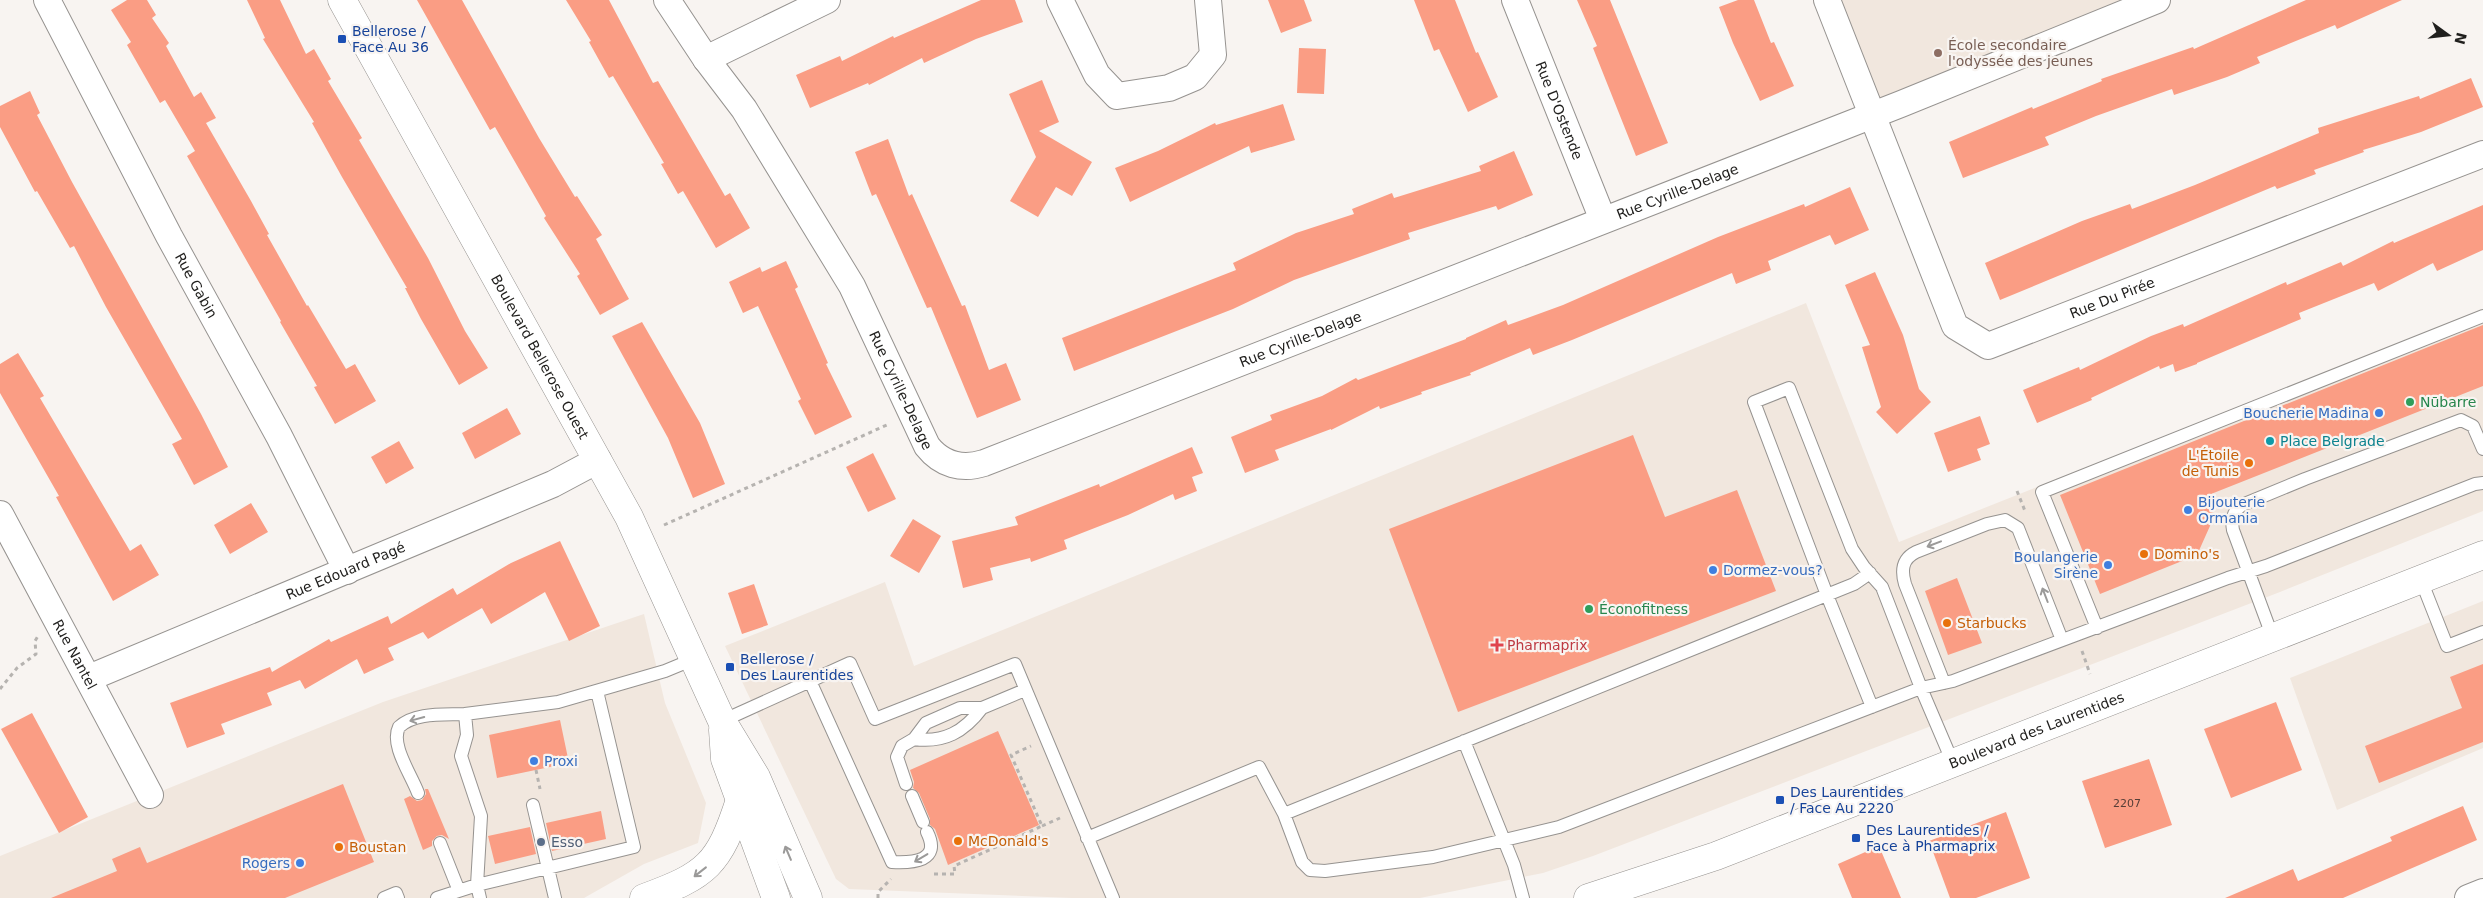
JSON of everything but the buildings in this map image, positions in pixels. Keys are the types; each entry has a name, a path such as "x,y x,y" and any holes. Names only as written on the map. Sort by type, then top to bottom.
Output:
{"street":[{"name":"Rue Gabin","path":"47,0 169,236 279,436 347,571"},
{"name":"Boulevard Bellerose Ouest","path":"342,0 598,460 648,557 722,721 756,777 808,898"},
{"name":"Rue Cyrille-Delage","path":"667,0 706,59 744,109 852,286 927,446 945,462 960,466 984,464 1873,115 2157,0"},
{"path":"706,59 826,0"},
{"path":"1060,0 1097,75 1118,96 1169,88 1195,77 1213,55 1208,0"},
{"name":"Rue D'Ostende","path":"1515,0 1603,220"},
{"path":"1827,0 1873,115"},
{"name":"Rue Du Pirée","path":"1873,115 1955,326 1988,346 2483,154"},
{"name":"Rue Edouard Pagé","path":"89,678 558,482 598,460"},
{"name":"Rue Nantel","path":"0,514 150,794"},
{"name":"Boulevard des Laurentides","path":"1588,898 1689,866 2483,555"},
{"name":"Boulevard Bellerose Ouest","path":"722,721 724,759 776,898"},
{"path":"644,898 685,882 708,865 729,833 740,800"},
{"path":"2468,898 2483,892"}],"lane":[{"path":"2097,628 2042,492 2483,316"},
{"path":"1872,707 1827,595 1754,402 1789,388 1852,549 1882,587 1953,764"},
{"path":"2273,638 2232,523 2236,511 2242,505 2304,479 2461,420 2473,426 2483,449"},
{"path":"1087,838 1259,767 1284,814 1302,862 1306,867 1314,871 1433,857 1504,841 1586,818 1921,688 1944,683 2097,628 2476,484 2483,483"},
{"path":"1944,683 1906,584 1902,568 1907,558 1916,552 1987,524 2004,520 2018,528 2062,640"},
{"path":"1284,814 1854,584 1870,573"},
{"path":"2421,580 2447,646 2483,632"},
{"path":"418,793 398,750 395,738 399,727 410,720 422,717 465,714 558,702 665,671 694,659"},
{"path":"722,721 850,663 875,719 1014,664 1113,898"},
{"path":"810,681 895,868 926,858 931,848 925,827 912,796"},
{"path":"906,784 897,758 902,746 914,739 926,723 960,708 982,708 1025,690"},
{"path":"437,898 477,885 634,847 597,691"},
{"path":"914,739 932,742 969,726 982,708"},
{"path":"465,714 467,735 461,756 481,816 477,885 480,898"},
{"path":"1464,741 1514,865 1524,898"},
{"path":"533,805 555,898"},
{"path":"440,843 459,891"},
{"path":"384,898 396,893 398,898"}],"path":[{"path":"664,525 889,424"},
{"path":"0,689 17,668 36,654 35,641 42,632 59,622"},
{"path":"2081,649 2090,674"},
{"path":"954,866 1042,826 1011,755"},
{"path":"878,898 878,892 895,868"}],"shaded area":[{"name":"École secondaire l'odyssée des jeunes","path":"1827,0 2157,0 1873,115"},
{"path":"1806,303 1899,542 2483,309 2483,511 2280,592 1593,856 1543,873 1420,898 1072,898 849,889 836,879 725,646 885,582 914,666"},
{"path":"2483,601 2483,748 2337,810 2290,678"},
{"path":"644,614 665,703 706,803 698,843 644,864 584,898 0,898 0,856 383,702"}],"place":[{"name":"Bellerose / Face Au 36","path":"342,39"},
{"name":"École secondaire l'odyssée des jeunes","path":"1938,53"},
{"name":"Nūbarre","path":"2410,402"},
{"name":"Boucherie Madina","path":"2379,413"},
{"name":"Place Belgrade","path":"2270,441"},
{"name":"L'Étoile de Tunis","path":"2249,463"},
{"name":"Bijouterie Ormania","path":"2188,510"},
{"name":"Domino's","path":"2144,554"},
{"name":"Boulangerie Sirène","path":"2108,565"},
{"name":"Dormez-vous?","path":"1713,570"},
{"name":"Éconofitness","path":"1589,609"},
{"name":"Starbucks","path":"1947,623"},
{"name":"Pharmaprix","path":"1497,645"},
{"name":"Bellerose / Des Laurentides","path":"730,667"},
{"name":"Proxi","path":"534,761"},
{"name":"Des Laurentides / Face Au 2220","path":"1780,800"},
{"name":"Des Laurentides / Face à Pharmaprix","path":"1856,838"},
{"name":"McDonald's","path":"958,841"},
{"name":"Esso","path":"541,842"},
{"name":"Boustan","path":"339,847"},
{"name":"Rogers","path":"300,863"}]}
